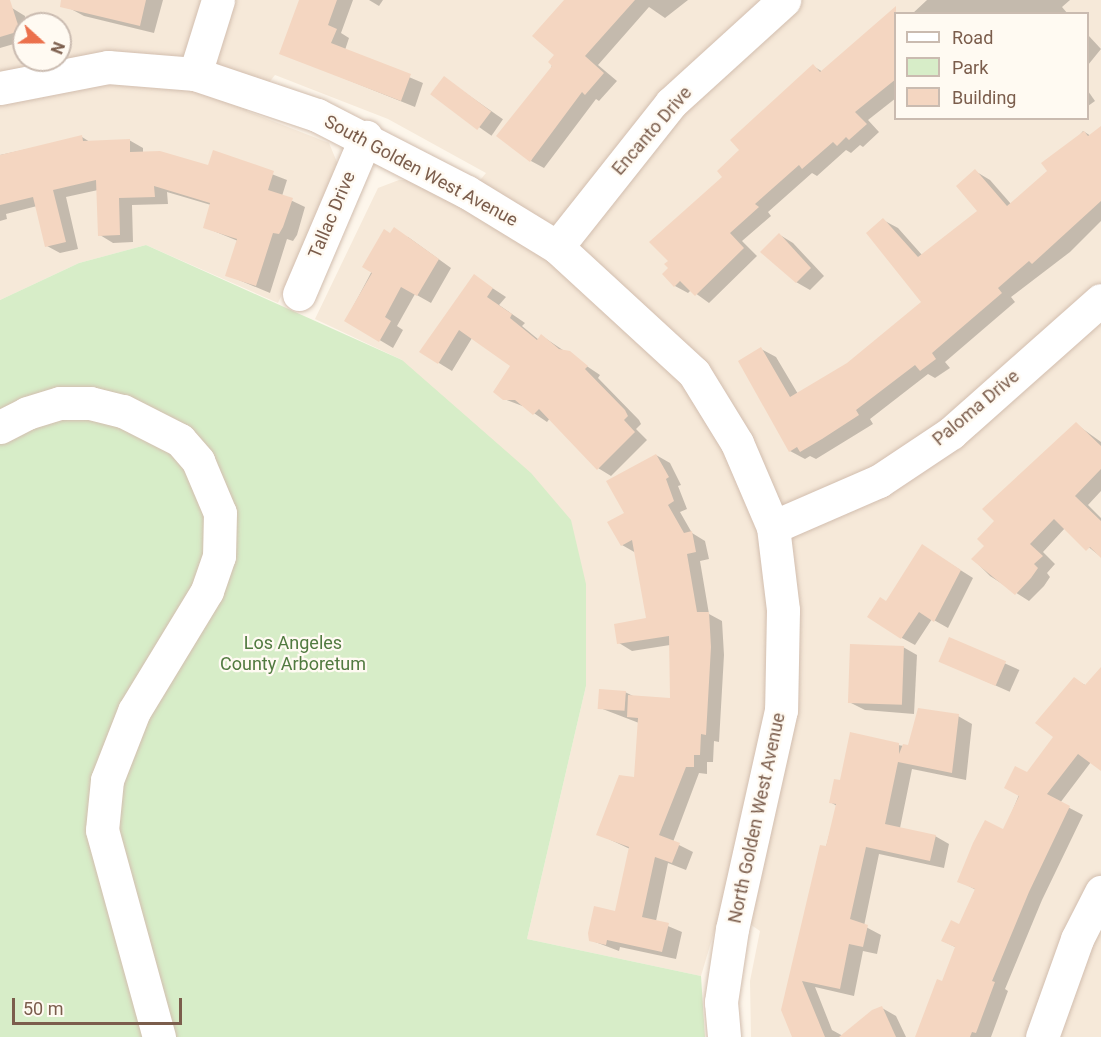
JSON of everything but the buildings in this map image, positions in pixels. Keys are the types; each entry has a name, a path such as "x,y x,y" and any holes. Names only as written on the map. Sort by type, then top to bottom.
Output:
{"street":[{"path":"195,74 218,0"},
{"name":"Encanto Drive","path":"557,247 671,103 784,0"},
{"name":"South Golden West Avenue","path":"0,88 108,67 195,74 317,115 366,137 557,247"},
{"name":"Tallac Drive","path":"299,294 366,137"},
{"name":"North Golden West Avenue","path":"557,247 694,373 737,443 773,527 783,610 781,710 732,929 721,1002 724,1037"},
{"name":"Paloma Drive","path":"773,527 879,481 951,433 1101,300"},
{"path":"0,428 27,413 60,403 90,403 123,411 180,440 198,461 220,513 219,556 207,591 134,711 107,780 102,830 159,1037"},
{"path":"1042,1037 1077,939 1101,892"}],"shaded area":[{"path":"0,0 1101,0 1101,1037 751,1037 750,981 760,931 722,905 701,976 527,939 586,686 402,360 315,319 378,188 399,180 410,180 458,207 486,173 388,119 275,75 247,111 329,143 339,167 278,303 146,245 79,263 0,300"}],"green space":[{"name":"Los Angeles County Arboretum","path":"146,245 402,360 531,473 571,520 586,584 586,686 527,939 701,976 705,1037 0,1037 0,300 79,263"}]}
